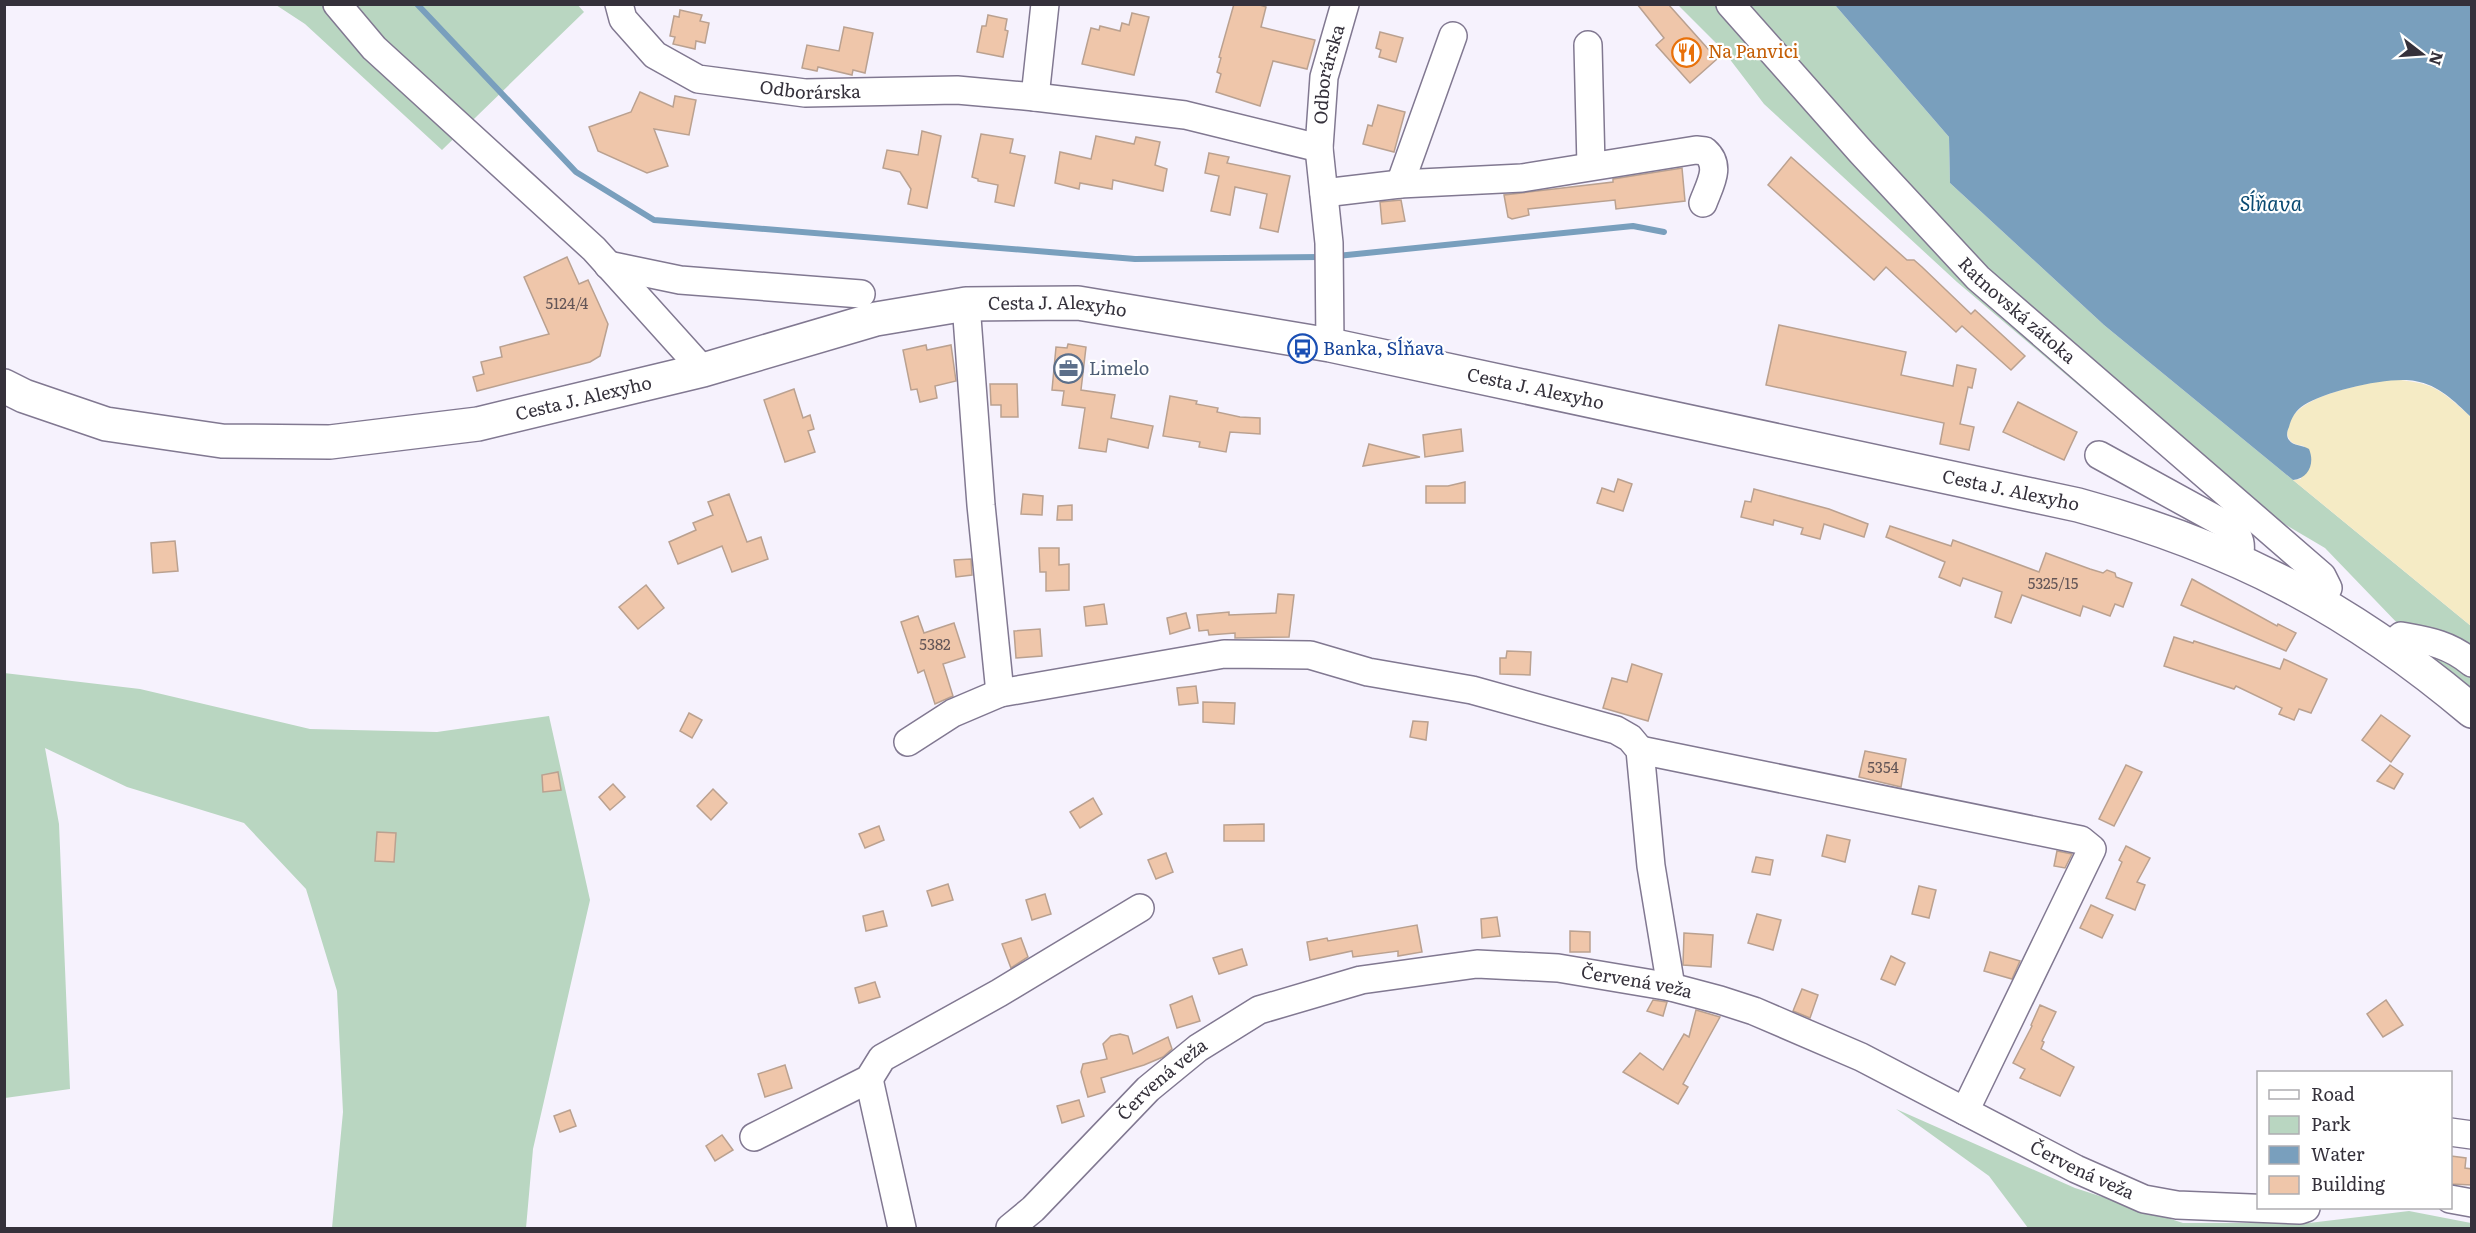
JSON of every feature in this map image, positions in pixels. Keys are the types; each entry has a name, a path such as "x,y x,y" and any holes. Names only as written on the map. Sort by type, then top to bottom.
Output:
{"main road":[{"name":"Cesta J. Alexyho","path":"4,386 24,396 106,424 222,441 330,442 478,424 704,370 876,319 966,304 1078,303 1329,345 2078,505 2159,529 2239,560 2315,598 2390,646 2472,711"}],"lane":[{"path":"338,4 374,48 594,249 704,370"},
{"name":"Odborárska","path":"619,4 623,19 655,55 698,79 805,93 957,90 1035,97 1185,115 1319,148"},
{"path":"1035,97 1045,4"},
{"name":"Odborárska","path":"1329,345 1331,275 1319,148 1324,76 1346,4"},
{"name":"Ratnovská zátoka","path":"1730,4 1861,152 1978,278 2322,576 2328,588"},
{"path":"1400,184 1453,36"},
{"path":"1588,45 1591,166"},
{"path":"1324,193 1400,184 1522,178 1696,150 1705,151 1714,163 1715,171 1703,203"},
{"path":"608,265 680,280 861,294"},
{"path":"966,304 981,505 1000,693"},
{"path":"2099,455 2230,527 2239,535 2242,546 2239,560"},
{"path":"2390,646 2401,636 2434,641 2450,648 2472,663"},
{"path":"908,742 953,713 1000,693 1224,654 1310,655 1368,672 1472,690 1616,730 1630,738 1640,750 1651,866 1671,987"},
{"path":"1640,750 2081,840 2092,849 1965,1111"},
{"path":"754,1137 869,1079 882,1058 999,993 1140,908"},
{"name":"Červená veža","path":"1010,1228 1034,1209 1148,1089 1198,1048 1259,1010 1361,980 1477,964 1558,968 1671,987 1754,1011 1861,1057 2076,1168 2144,1199 2177,1206 2257,1209"},
{"path":"869,1079 902,1228"},
{"path":"2452,1132 2472,1135"},
{"path":"2452,1199 2472,1203"},
{"name":"Červená veža","path":"2269,1209 2303,1209"}],"green space":[{"path":"577,4 584,12 442,150 305,24 276,5"},
{"path":"1678,5 1835,5 1949,137 1950,183 2104,325 2471,626 2471,694 2427,654 2325,548 2145,442 1957,282 1764,104 1722,49"},
{"path":"4,673 140,689 310,729 437,732 549,716 590,900 533,1149 526,1228 332,1228 343,1112 337,991 306,889 244,823 127,787 45,748 59,824 70,1089 5,1098"},
{"path":"1896,1109 2075,1188 2183,1223 2309,1223 2409,1211 2471,1223 2471,1228 2028,1228 1989,1176"}],"sand":[{"path":"2388,379 2415,382 2434,388 2451,399 2471,417 2471,626 2293,480 2301,479 2304,446 2293,443 2287,435 2289,424 2295,414 2318,398 2347,388"}],"water":[{"name":"Sĺňava","path":"1835,5 2471,5 2471,417 2439,390 2415,381 2375,383 2327,395 2301,407 2291,420 2287,432 2288,438 2291,442 2309,449 2311,454 2311,464 2307,473 2293,480 2104,325 1950,183 1949,137"}],"building":[{"path":"1234,4 1257,4 1266,7 1261,27 1315,40 1307,69 1273,61 1260,106 1216,92 1221,74 1217,72 1221,58 1219,57"},
{"name":"Na Panvici","path":"1637,4 1668,4 1717,59 1690,83 1656,45 1664,38"},
{"path":"680,10 702,15 700,21 709,23 705,43 696,41 695,49 673,44 675,37 670,36 674,16 679,17"},
{"path":"1132,13 1149,17 1134,75 1082,64 1091,28 1099,30 1100,26 1120,31 1122,23 1129,25"},
{"path":"988,15 1007,19 1005,30 1008,31 1003,57 977,52 982,26 986,26"},
{"path":"844,27 873,33 865,73 853,70 852,75 818,67 817,71 802,68 807,45 839,51"},
{"path":"1380,32 1403,38 1396,62 1379,57 1381,50 1376,48"},
{"path":"640,92 673,107 675,96 696,100 689,135 654,129 668,166 647,173 598,151 589,127 631,112"},
{"path":"1378,105 1405,112 1394,152 1363,144 1368,125 1372,126"},
{"path":"922,131 941,136 927,208 908,204 911,189 900,172 883,168 887,150 918,155"},
{"path":"981,134 1013,139 1010,153 1025,156 1014,206 995,202 998,185 978,181 972,177"},
{"path":"1096,136 1134,144 1136,137 1160,142 1155,165 1167,169 1163,191 1113,180 1112,189 1080,183 1079,189 1055,183 1060,152 1091,159"},
{"path":"1209,153 1229,157 1227,163 1290,176 1278,232 1260,228 1267,194 1235,187 1230,215 1211,211 1219,176 1205,173"},
{"path":"1791,157 1907,260 1914,260 1971,314 1975,310 2025,356 2011,370 1962,326 1956,332 1886,267 1874,280 1768,185"},
{"path":"1682,168 1685,201 1616,209 1615,200 1528,209 1529,215 1512,219 1508,217 1504,195 1613,182 1613,179"},
{"path":"1401,200 1405,221 1382,224 1380,202"},
{"path":"567,257 579,284 588,280 608,324 600,356 590,362 477,391 473,377 484,374 481,362 502,357 500,347 549,334 524,277"},
{"path":"1779,325 1906,352 1901,375 1953,386 1957,365 1976,369 1972,388 1968,387 1960,424 1974,427 1969,450 1940,444 1944,423 1766,385"},
{"path":"1068,344 1086,347 1081,390 1115,395 1111,418 1153,426 1148,448 1108,439 1106,452 1079,448 1085,408 1062,405 1064,391 1052,390 1056,347 1067,348"},
{"path":"926,345 927,350 951,345 956,381 935,386 937,398 920,402 917,389 911,390 903,350"},
{"path":"990,384 1017,384 1018,417 1001,417 1001,405 991,405"},
{"path":"794,389 803,418 810,415 814,429 808,431 815,452 785,462 764,400"},
{"path":"1170,396 1218,408 1217,412 1260,418 1260,434 1230,432 1226,452 1199,447 1200,442 1163,436"},
{"path":"2018,402 2077,432 2064,460 2003,432"},
{"path":"1461,429 1463,451 1425,457 1423,435"},
{"path":"1369,444 1420,457 1363,466"},
{"path":"1618,479 1632,484 1623,511 1597,503 1602,488 1614,492"},
{"path":"1465,482 1465,503 1426,503 1426,486 1448,486"},
{"path":"1754,489 1829,509 1868,524 1864,537 1824,524 1820,539 1801,534 1803,528 1774,520 1773,525 1741,517 1745,501 1751,502"},
{"path":"729,494 747,542 761,537 768,559 732,572 722,546 678,564 669,542 696,530 693,523 713,515 708,502"},
{"path":"1023,494 1043,496 1042,515 1021,514"},
{"path":"1072,505 1072,520 1057,520 1058,506"},
{"path":"1890,526 1951,546 1953,540 2039,572 2046,553 2103,573 2107,570 2115,573 2116,577 2132,583 2123,607 2115,604 2110,616 2083,606 2080,616 2022,595 2011,623 1995,617 2002,592 1963,578 1960,586 1939,577 1945,562 1886,537"},
{"path":"175,541 178,571 153,573 151,543"},
{"path":"1039,548 1059,548 1059,565 1069,564 1069,590 1046,591 1046,572 1040,572"},
{"path":"971,559 972,575 956,577 954,560"},
{"path":"2192,579 2277,626 2278,624 2296,633 2286,651 2181,605"},
{"path":"646,585 664,608 638,629 619,607"},
{"path":"1278,594 1294,595 1289,637 1235,638 1235,633 1209,635 1208,630 1199,631 1197,615 1229,612 1229,615 1276,613"},
{"path":"1104,604 1107,624 1086,626 1084,607"},
{"path":"1186,613 1190,628 1170,634 1167,618"},
{"path":"918,616 924,633 954,623 965,657 943,664 953,696 935,704 924,670 918,673 901,622"},
{"path":"1040,629 1042,656 1016,658 1014,631"},
{"path":"2174,637 2193,643 2194,641 2280,669 2284,659 2327,679 2311,713 2299,709 2294,720 2279,714 2282,708 2236,686 2234,689 2164,666"},
{"path":"1507,651 1531,652 1530,675 1500,674 1500,658 1506,658"},
{"path":"1632,664 1662,674 1648,721 1603,708 1612,678 1627,682"},
{"path":"1196,686 1198,703 1179,705 1177,688"},
{"path":"1203,702 1235,703 1234,724 1203,722"},
{"path":"689,713 702,720 692,738 680,731"},
{"path":"2381,715 2410,736 2391,762 2362,740"},
{"path":"1413,721 1428,722 1426,740 1410,737"},
{"path":"1865,751 1906,759 1901,787 1859,777"},
{"path":"2126,765 2142,772 2114,826 2099,819"},
{"path":"2390,765 2403,774 2394,789 2377,781"},
{"path":"558,772 561,790 543,792 542,775"},
{"path":"613,784 625,797 610,810 599,797"},
{"path":"713,789 727,803 711,820 697,806"},
{"path":"1093,798 1102,814 1080,828 1070,812"},
{"path":"1264,824 1264,841 1224,841 1224,825"},
{"path":"879,826 884,840 865,848 859,834"},
{"path":"377,832 396,833 394,862 375,861"},
{"path":"1827,835 1850,840 1845,862 1822,856"},
{"path":"2126,846 2150,858 2137,882 2145,885 2135,910 2106,898 2122,862 2119,860"},
{"path":"2057,851 2072,854 2065,868 2054,866"},
{"path":"1166,853 1173,872 1156,879 1148,860"},
{"path":"1756,857 1773,860 1770,875 1752,872"},
{"path":"948,884 953,900 932,906 927,891"},
{"path":"1919,886 1936,890 1929,918 1912,914"},
{"path":"1045,894 1051,914 1032,920 1026,900"},
{"path":"2091,905 2113,915 2102,938 2080,928"},
{"path":"883,911 887,926 866,931 863,916"},
{"path":"1757,914 1781,920 1773,950 1748,943"},
{"path":"1497,917 1500,936 1482,938 1481,919"},
{"path":"1417,925 1422,952 1398,956 1398,951 1353,957 1352,951 1310,960 1307,942 1327,938 1328,941"},
{"path":"1570,931 1590,932 1590,952 1570,952"},
{"path":"1684,933 1713,935 1711,967 1683,965"},
{"path":"1021,938 1028,957 1011,968 1002,944"},
{"path":"1242,949 1247,965 1219,974 1213,958"},
{"path":"1990,952 2020,961 2012,979 1984,971"},
{"path":"1891,956 1905,963 1895,985 1881,979"},
{"path":"875,982 880,997 859,1003 855,988"},
{"path":"1802,989 1818,995 1810,1018 1793,1011"},
{"path":"1192,996 1200,1021 1177,1028 1170,1005"},
{"path":"1653,1000 1667,1002 1663,1016 1647,1011"},
{"path":"2386,1000 2403,1025 2383,1037 2367,1014"},
{"path":"2040,1005 2056,1012 2042,1041 2044,1042 2041,1049 2074,1067 2060,1096 2020,1078 2025,1069 2013,1063"},
{"path":"1696,1010 1720,1017 1683,1084 1688,1087 1678,1104 1623,1072 1640,1053 1663,1070 1684,1034 1689,1037"},
{"path":"1120,1034 1128,1036 1133,1054 1168,1037 1172,1049 1163,1057 1144,1065 1101,1078 1105,1092 1088,1097 1081,1072 1083,1064 1107,1059 1103,1044 1111,1036"},
{"path":"785,1065 792,1088 765,1097 758,1074"},
{"path":"1079,1100 1084,1116 1062,1123 1057,1106"},
{"path":"570,1110 576,1126 560,1132 554,1116"},
{"path":"722,1135 733,1150 715,1161 706,1146"},
{"path":"2452,1156 2466,1158 2465,1168 2472,1169 2472,1185 2452,1184"}],"waterway":[{"path":"417,4 576,172 654,220 1135,259 1321,257"},
{"path":"1337,256 1633,226 1664,232"}],"place":[{"name":"Na Panvici","path":"1687,52"},
{"name":"Banka, Sĺňava","path":"1302,349"},
{"name":"Limelo","path":"1068,369"}]}
